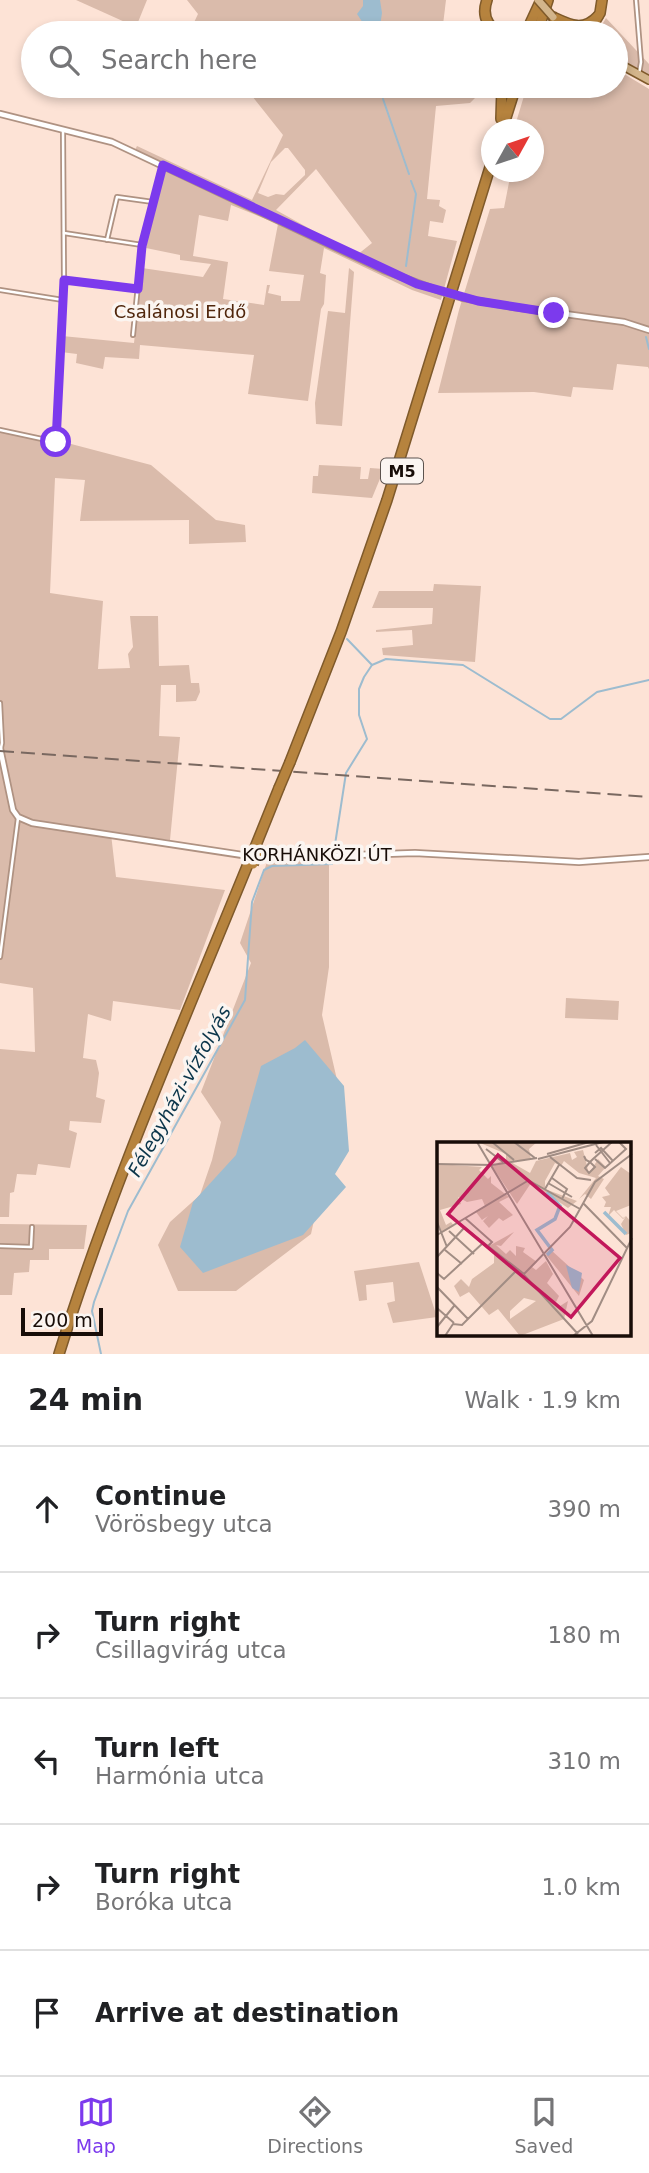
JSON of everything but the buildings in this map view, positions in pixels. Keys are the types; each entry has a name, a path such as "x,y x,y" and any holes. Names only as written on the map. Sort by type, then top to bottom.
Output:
{"highway":[{"path":"483,21 485,0"},
{"path":"485,0 487,21"},
{"path":"544,0 549,15 561,21"},
{"path":"533,21 544,0"},
{"path":"538,21 544,0"},
{"path":"596,21 604,0"},
{"path":"598,21 603,14 604,0"},
{"path":"544,21 549,15"},
{"path":"592,21 598,16"},
{"path":"502,98 503,119"},
{"path":"507,119 514,98"},
{"name":"M5","path":"292,764 387,500 486,182"},
{"name":"M5","path":"62,1354 139,1144 346,629 392,502 491,182"}],"main road":[{"path":"549,15 556,21"},
{"path":"628,68 649,80"}],"street":[{"path":"636,0 641,62 639,74"},
{"path":"0,114 111,142 383,270 445,293 513,307 624,321 647,330"},
{"path":"0,430 56,442 64,280 63,128"},
{"path":"133,335 142,246 163,165"},
{"path":"107,240 117,197 153,202"},
{"path":"64,233 142,246"},
{"path":"64,280 138,289"},
{"path":"0,290 63,300"},
{"path":"0,703 0,748 11,806 18,817 0,957"},
{"name":"KORHÁNKÖZI ÚT","path":"18,817 32,823 248,857 415,853 579,862 649,857"},
{"path":"0,1246 31,1247 32,1227"}],"green space":[{"path":"76,0 147,0 138,21 123,21"},
{"path":"187,0 366,0 363,21 195,21 198,14"},
{"path":"375,0 446,0 443,21 374,21"},
{"path":"628,42 649,64 649,77 628,64"},
{"path":"628,76 649,89 649,369 617,364 613,390 573,387 571,397 534,392 438,393 459,310 490,209 504,208 509,182 544,182 544,119 517,119 523,98 628,98"},
{"name":"Csalánosi Erdő","path":"254,98 475,98 470,103 436,106 427,199 440,200 439,206 446,210 443,223 430,221 428,236 457,241 441,300 412,290 324,248 320,273 326,275 324,304 321,309 308,401 248,394 254,355 140,345 139,359 105,357 103,369 76,363 77,354 61,352 62,336 134,343 142,268 203,277 211,264 180,260 180,255 146,248 164,169 133,154 137,146 252,200 283,135","holes":["288,148 305,170 305,175 284,195 268,197 258,193 271,162","316,169 372,243 357,255 276,210","231,205 278,224 269,271 304,275 300,301 281,301 281,296 268,293 270,285 267,285 264,305 223,299 228,262 193,256 199,215 228,221"]},
{"path":"349,268 354,272 342,426 316,424 315,403 328,311 345,313"},
{"path":"0,429 56,440 151,465 216,520 245,525 246,542 189,544 189,520 80,521 85,480 55,478 50,593 103,601 98,669 130,668 128,654 133,647 130,616 158,616 159,666 189,665 191,683 199,683 200,692 196,701 176,702 176,685 161,685 159,736 180,737 170,840 111,834 116,877 225,890 180,1010 113,1001 111,1021 88,1014 83,1058 96,1060 99,1073 96,1097 105,1100 101,1123 70,1121 69,1130 77,1133 70,1168 38,1164 36,1175 17,1174 14,1192 10,1193 9,1217 0,1217 0,1049 35,1052 33,988 0,983"},
{"path":"319,465 361,467 360,479 368,479 370,468 384,469 372,498 312,493 313,476 318,476"},
{"path":"434,584 481,586 475,662 383,655 382,648 413,645 412,630 376,630 432,624 433,608 372,608 379,591 433,591"},
{"path":"329,861 329,967 322,1015 341,1097 311,1234 236,1291 178,1291 158,1245 170,1222 200,1195 212,1160 221,1122 201,1092 251,963 240,943 267,862"},
{"path":"566,998 619,1001 618,1020 565,1018"},
{"path":"0,1224 87,1225 84,1249 49,1249 49,1260 30,1260 29,1272 14,1273 12,1295 0,1295"},
{"path":"419,1262 437,1317 393,1323 387,1303 395,1301 393,1282 366,1285 367,1300 359,1301 354,1271"}],"water":[{"path":"363,0 380,0 381,21 362,21 357,14 363,6"},
{"path":"305,1040 344,1086 349,1151 335,1174 346,1187 303,1235 203,1273 180,1247 193,1202 236,1155 261,1066"}],"waterway":[{"path":"383,99 409,174"},
{"path":"406,266 416,194 411,181"},
{"name":"Félegyházi-vízfolyás","path":"646,337 649,349"},
{"path":"347,639 372,665"},
{"name":"Félegyházi-vízfolyás","path":"101,1354 92,1311 128,1211 245,1000 252,902 264,870 272,866 332,864 346,773 367,739 359,715 359,689 372,665 386,659 463,665 550,719 561,719 597,692 649,680"}],"railway":[{"path":"0,751 649,797"}],"route":[{"path":"56,442 64,280 138,289 142,246 163,165 417,284 478,301 554,313"}]}
